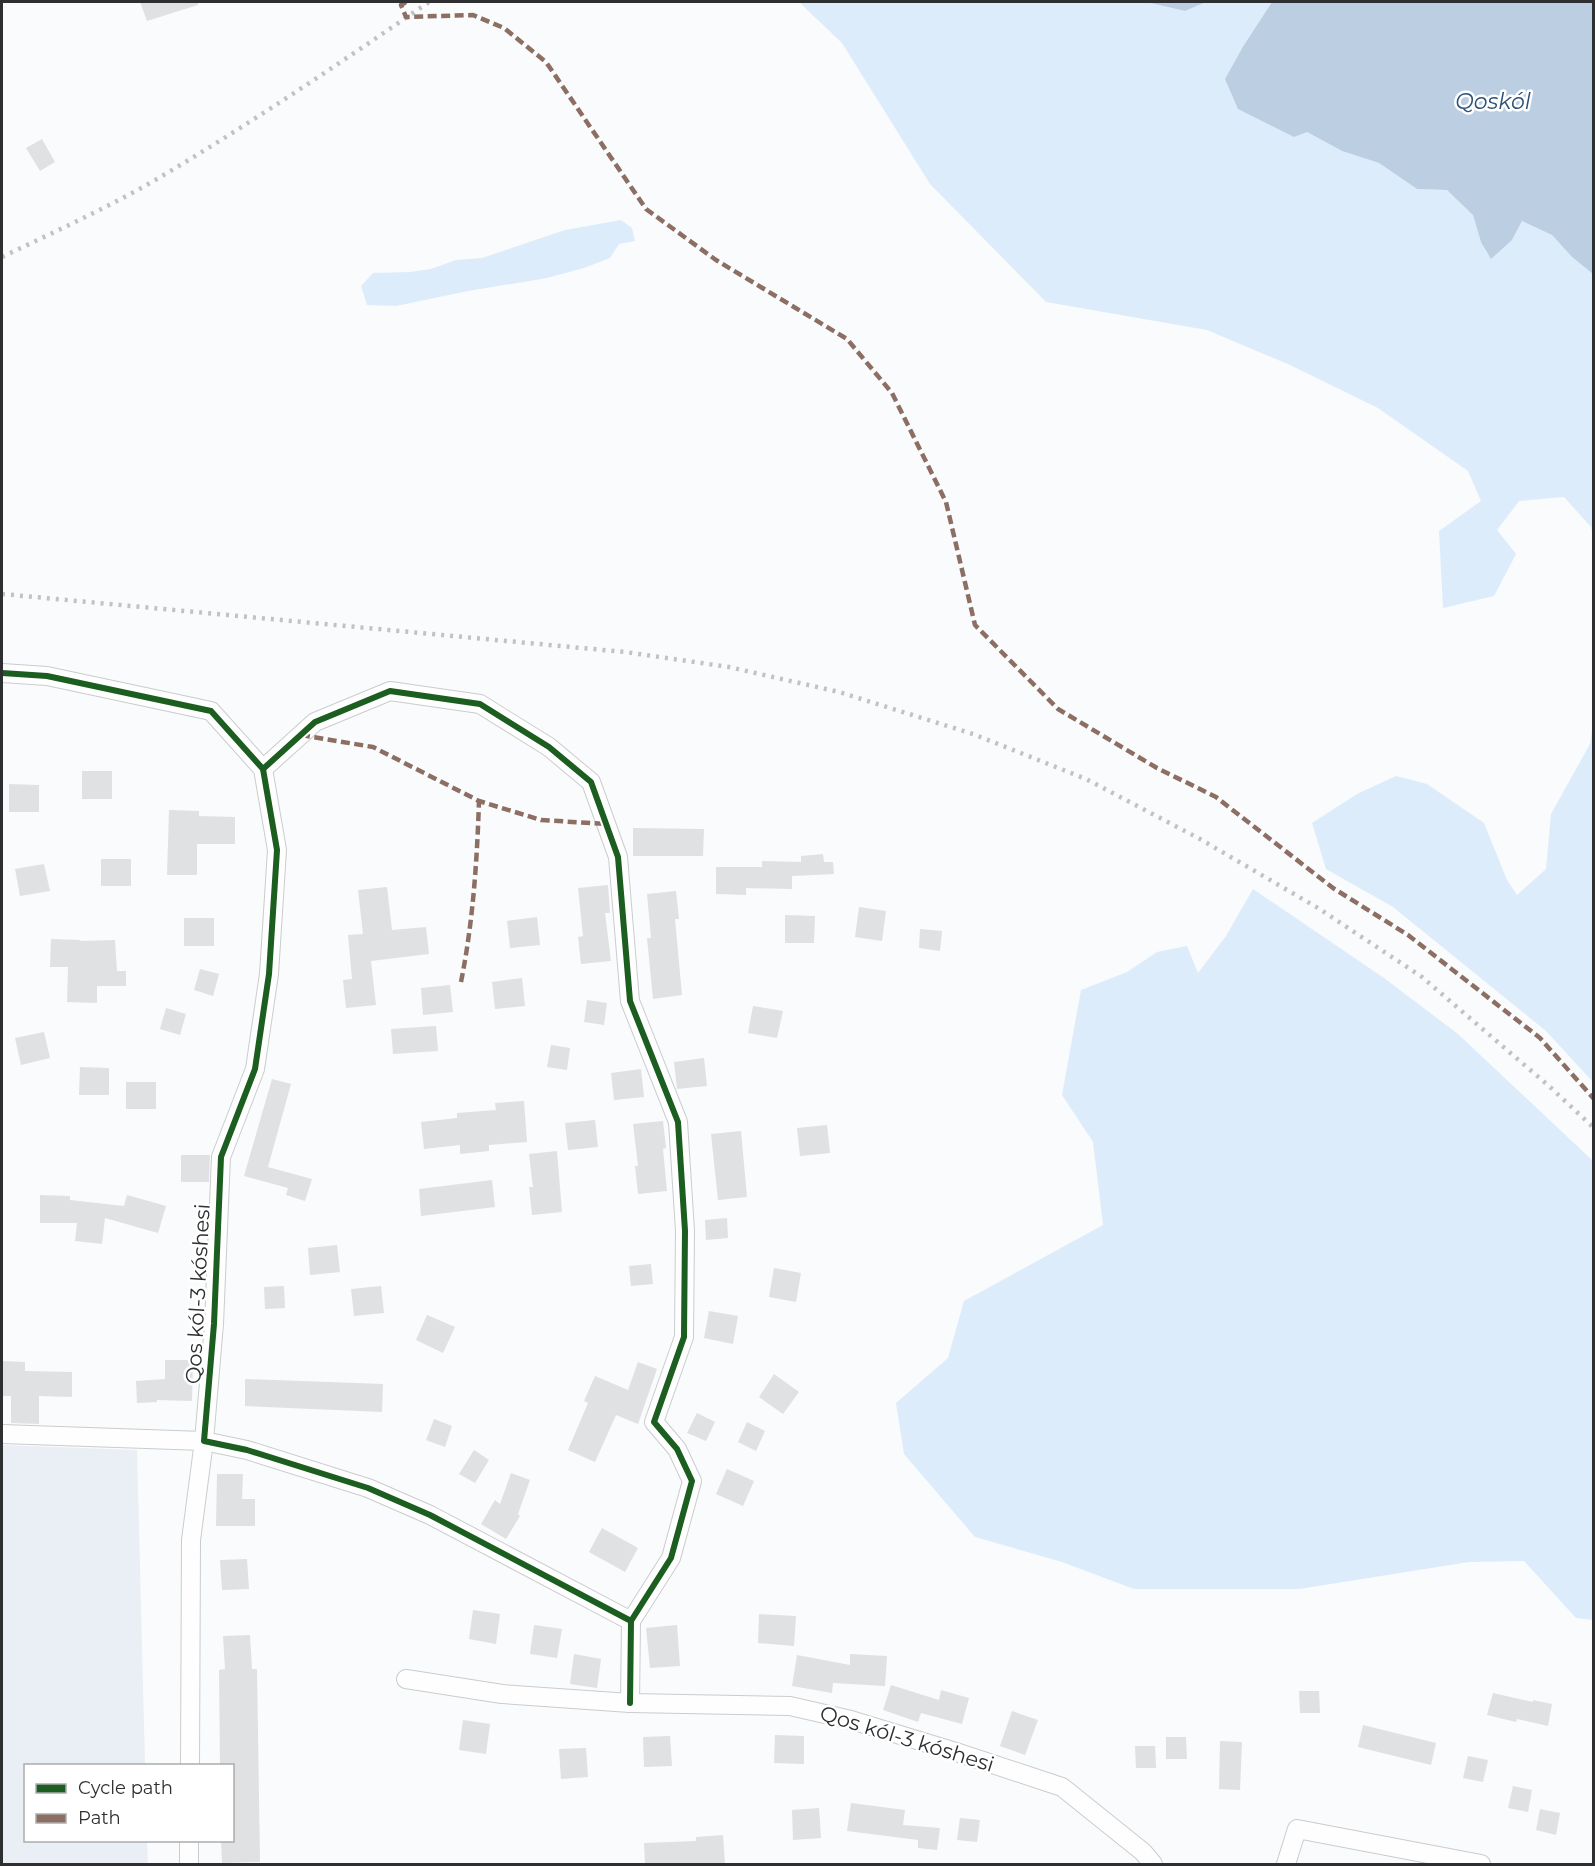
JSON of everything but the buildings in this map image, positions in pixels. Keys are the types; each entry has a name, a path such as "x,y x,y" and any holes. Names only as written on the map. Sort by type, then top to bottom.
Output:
{"street":[{"path":"2,673 47,676 211,711 262,769 315,722 390,691 480,704 549,747 591,782 618,857 630,1001 678,1122 686,1231 684,1337 654,1422 677,1449 692,1481 671,1558 631,1621 630,1703"},
{"name":"Qos kól-3 kóshesi","path":"190,1764 191,1540 204,1441 214,1324 221,1157 255,1070 269,974 277,849 262,769"},
{"path":"2,1434 204,1441 247,1450 368,1488 430,1515 631,1621"},
{"name":"Qos kól-3 kóshesi","path":"406,1679 502,1694 630,1703 790,1706 851,1720 1062,1787 1143,1852 1153,1864"},
{"path":"1286,1864 1297,1829 1481,1864"},
{"path":"189,1842 189,1864"}],"shaded area":[{"path":"799,2 1146,2 1185,11 1206,2 1272,2 1244,45 1307,132 1342,151 1379,163 1417,189 1447,190 1473,214 1481,242 1512,240 1522,221 1552,235 1572,257 1593,274 1593,536 1591,527 1564,497 1519,501 1497,530 1516,554 1494,596 1443,608 1439,531 1481,501 1468,471 1378,408 1290,365 1207,330 1046,302 930,184 842,43"},
{"path":"621,220 632,228 635,241 619,244 610,258 547,278 396,306 367,305 361,286 373,273 431,269 456,260 482,258 565,230"},
{"path":"1593,724 1594,1082 1546,1031 1393,907 1326,869 1312,823 1357,794 1396,776 1427,784 1484,823 1507,880 1517,895 1546,869 1551,814 1590,744"},
{"path":"1253,889 1384,978 1458,1034 1593,1161 1593,1620 1576,1618 1524,1561 1469,1562 1299,1589 1134,1589 1062,1562 975,1537 904,1454 896,1403 948,1358 964,1301 1103,1225 1093,1142 1062,1095 1081,990 1127,972 1157,952 1187,946 1198,973 1226,936"},
{"path":"2,1445 137,1450 145,1764 24,1764 24,1842 147,1842 148,1864 2,1864"}],"water":[{"path":"1146,2 1206,2 1185,11"},
{"name":"Qoskól","path":"1272,2 1593,2 1593,274 1572,257 1552,235 1522,221 1512,240 1491,259 1481,242 1473,215 1447,190 1417,189 1379,163 1342,151 1307,132 1294,137 1238,109 1225,79"}],"railway":[{"path":"2,257 100,210 157,179 260,115 429,2"},
{"path":"2,594 625,652 729,667 839,692 973,734 1086,779 1200,839 1318,908 1422,977 1594,1128"}],"marked path":[{"path":"406,2 401,5 406,17 473,15 504,28 546,62 646,209 716,260 847,339 892,393 946,502 975,625 1058,709 1157,768 1216,797 1333,888 1408,935 1540,1038 1594,1099"},
{"path":"301,735 373,747 479,801 541,820 606,824"},
{"path":"461,982 474,892 479,801"}],"cycle path":[{"path":"2,673 47,676 211,711 263,769 277,850 269,974 255,1069 221,1157 214,1324 204,1441 247,1450 368,1488 430,1515 631,1621"},
{"path":"263,769 315,722 390,691 480,704 549,747 591,782 618,857 630,1001 678,1122 685,1231 684,1337 654,1422 677,1449 692,1481 671,1558 631,1621 630,1703"}]}
